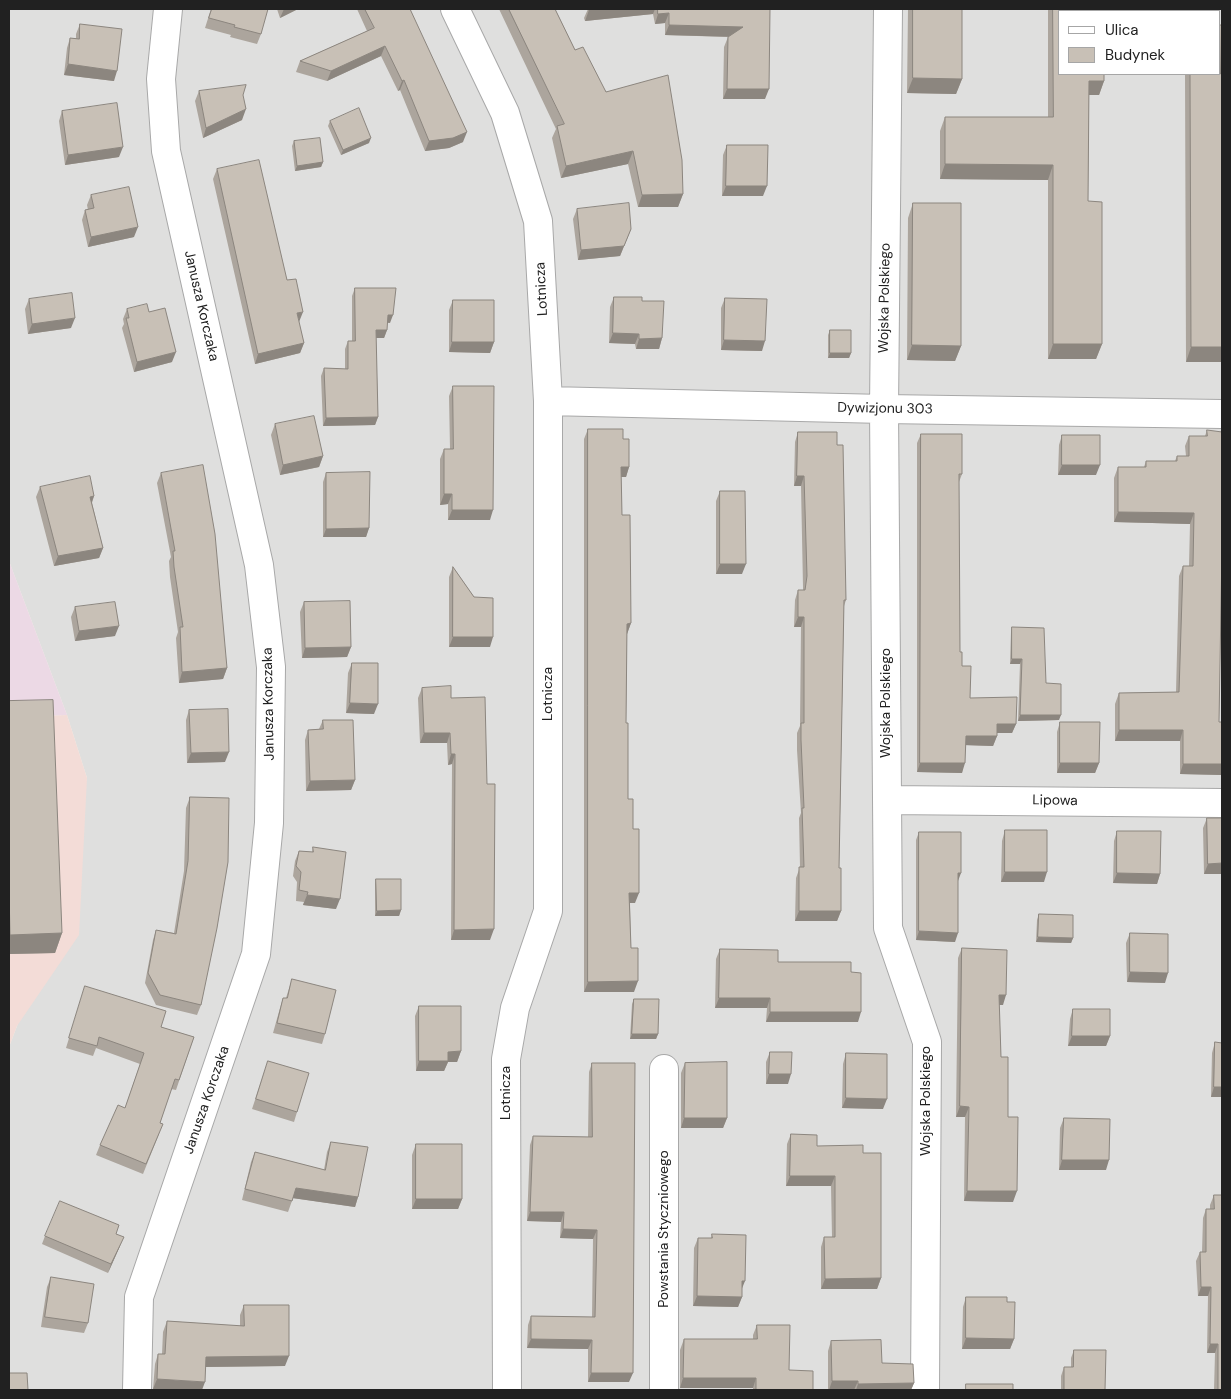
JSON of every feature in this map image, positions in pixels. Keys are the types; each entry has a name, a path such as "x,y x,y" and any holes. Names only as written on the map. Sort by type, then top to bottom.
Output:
{"street":[{"name":"Janusza Korczaka","path":"137,1390 140,1297 256,954 269,823 271,667 259,565 166,151 161,79 168,9"},
{"name":"Lotnicza","path":"455,9 505,113 538,222 548,401 548,911 515,1008 506,1059 507,1390"},
{"name":"Wojska Polskiego","path":"888,9 884,409 888,928 927,1042 925,1390"},
{"name":"Dywizjonu 303","path":"548,401 884,409 1222,414"},
{"name":"Lipowa","path":"887,800 1222,803"},
{"name":"Powstania Styczniowego","path":"664,1069 664,1390"}],"shaded area":[{"path":"9,9 1222,9 1222,1390 9,1390 9,1047 17,1026 87,778 67,715 9,561"},
{"path":"9,561 67,715 9,717"},
{"path":"67,715 87,778 79,935 17,1026 9,1047 9,717"}],"building":[{"path":"212,9 268,9 261,34 209,18"},
{"path":"365,9 410,9 467,132 453,138 429,141 404,80 402,81 385,46 331,71 300,61 374,28"},
{"path":"509,9 555,9 575,50 583,47 606,92 668,75 682,160 683,194 642,195 633,151 566,166 557,126 564,124"},
{"path":"658,9 770,9 769,89 727,89 728,37 743,27 669,25 669,13 658,14"},
{"path":"913,9 962,9 962,79 913,78"},
{"path":"1053,9 1105,9 1058,10 1058,75 1104,75 1104,81 1089,81 1088,201 1102,202 1102,344 1053,344 1053,165 945,164 945,117 1053,117"},
{"path":"80,24 122,29 117,71 68,64 70,38 79,39"},
{"path":"1222,25 1222,347 1191,347 1190,75 1221,75"},
{"path":"246,85 243,95 246,109 206,128 199,91"},
{"path":"117,103 123,147 68,155 62,111"},
{"path":"359,108 371,138 343,150 330,121"},
{"path":"320,138 323,162 297,166 294,141"},
{"path":"727,145 768,145 767,186 726,186"},
{"path":"259,160 287,280 296,279 303,312 297,313 304,343 258,354 217,169"},
{"path":"129,187 138,227 91,237 85,210 94,208 91,195"},
{"path":"629,203 631,229 624,246 581,250 577,209"},
{"path":"913,203 961,203 961,346 912,345"},
{"path":"355,288 396,288 393,315 388,315 387,330 376,330 378,417 326,418 324,368 348,369 348,341 355,341"},
{"path":"72,293 75,318 32,324 29,299"},
{"path":"614,297 642,297 642,301 664,301 662,338 639,339 639,334 613,333"},
{"path":"725,298 767,299 765,341 724,340"},
{"path":"453,300 494,300 494,342 452,342"},
{"path":"147,304 149,312 165,308 176,352 137,362 126,318 129,318 127,309"},
{"path":"830,330 851,330 851,353 830,353"},
{"path":"453,386 494,386 493,510 452,510 452,494 444,494 444,449 453,449"},
{"path":"314,416 323,456 283,465 275,424"},
{"path":"588,429 623,429 623,439 629,439 629,467 621,467 622,515 630,515 631,623 627,624 626,723 628,723 628,799 633,799 633,829 639,829 639,893 629,893 631,948 638,948 638,981 588,982"},
{"path":"1207,430 1222,432 1219,722 1222,722 1222,764 1183,764 1183,730 1119,730 1119,693 1179,692 1183,566 1193,566 1194,513 1118,512 1118,467 1146,467 1146,461 1177,461 1177,456 1189,456 1189,436 1207,436"},
{"path":"798,432 837,432 837,445 843,445 846,600 844,600 839,868 841,868 841,911 799,911 799,867 804,867 801,723 804,723 804,617 798,617 798,590 805,590 807,576 804,476 797,476"},
{"path":"921,434 962,434 962,474 959,474 960,652 962,652 962,666 971,666 970,698 1017,697 1016,724 997,724 997,736 966,736 965,763 920,763"},
{"path":"1062,435 1100,435 1100,465 1062,465"},
{"path":"203,465 215,534 227,668 182,672 180,627 183,627 174,567 173,551 175,551 161,473"},
{"path":"370,472 369,528 326,529 326,473"},
{"path":"90,476 94,496 90,497 103,548 58,556 40,487"},
{"path":"720,491 745,491 746,564 720,564"},
{"path":"453,567 474,597 493,598 493,637 453,637"},
{"path":"350,601 351,647 305,648 304,602"},
{"path":"115,602 119,626 79,631 75,607"},
{"path":"1012,627 1044,628 1046,683 1061,684 1061,715 1020,715 1022,659 1012,659"},
{"path":"352,663 378,663 378,704 350,703"},
{"path":"451,686 451,698 485,697 487,784 495,784 494,929 454,930 455,754 451,754 450,733 424,733 422,688"},
{"path":"53,700 62,933 10,935 9,701"},
{"path":"228,709 229,752 191,753 189,710"},
{"path":"323,720 353,720 355,780 310,781 308,730 323,729"},
{"path":"1060,722 1100,722 1099,763 1060,763"},
{"path":"190,797 229,798 228,862 201,1005 160,995 148,973 156,930 176,934 188,861"},
{"path":"1207,818 1222,818 1222,863 1208,864"},
{"path":"1005,830 1047,830 1047,872 1005,872"},
{"path":"1117,831 1161,831 1160,874 1117,873"},
{"path":"919,832 961,832 961,873 958,873 958,933 919,931"},
{"path":"313,847 346,852 340,899 307,895 308,892 299,890 301,872 296,866 299,851 313,852"},
{"path":"376,879 401,879 401,910 377,911"},
{"path":"1039,914 1073,915 1073,938 1038,937"},
{"path":"1130,933 1168,934 1168,973 1130,972"},
{"path":"962,948 1007,950 1006,995 999,995 1001,1057 1008,1057 1008,1117 1018,1117 1017,1191 967,1191 969,1107 960,1106"},
{"path":"720,949 778,950 778,962 851,962 851,972 861,973 861,1012 770,1012 770,998 719,998"},
{"path":"292,979 336,990 325,1034 277,1023 283,998 287,998"},
{"path":"85,986 166,1011 161,1027 194,1037 179,1080 175,1079 160,1123 163,1124 146,1164 100,1145 118,1105 125,1108 144,1053 99,1037 97,1046 69,1038"},
{"path":"634,999 659,999 658,1034 632,1034"},
{"path":"419,1006 461,1006 461,1051 448,1052 448,1061 419,1061"},
{"path":"1073,1009 1110,1009 1110,1036 1072,1036"},
{"path":"1215,1042 1222,1043 1222,1087 1214,1087"},
{"path":"770,1052 792,1052 791,1074 769,1074"},
{"path":"846,1053 887,1054 887,1099 846,1098"},
{"path":"268,1061 309,1073 297,1112 256,1099"},
{"path":"727,1062 727,1118 684,1118 685,1063"},
{"path":"592,1063 635,1063 633,1373 591,1373 592,1340 531,1339 531,1316 595,1317 597,1230 563,1229 564,1212 530,1212 533,1136 592,1137"},
{"path":"1064,1118 1110,1119 1109,1160 1062,1160"},
{"path":"791,1134 817,1135 817,1146 863,1145 863,1153 881,1153 881,1278 825,1279 824,1237 835,1237 835,1176 790,1176"},
{"path":"331,1142 368,1147 358,1197 296,1188 292,1201 245,1189 255,1152 325,1170"},
{"path":"416,1144 462,1144 462,1199 416,1199"},
{"path":"1214,1195 1222,1195 1222,1390 1218,1390 1218,1344 1210,1344 1211,1287 1201,1287 1200,1252 1206,1252 1206,1209 1214,1209"},
{"path":"60,1201 119,1225 116,1234 124,1237 111,1264 45,1236"},
{"path":"712,1234 746,1235 745,1281 742,1281 742,1297 697,1296 698,1238 712,1238"},
{"path":"51,1277 94,1284 88,1323 45,1317"},
{"path":"966,1297 1007,1297 1007,1302 1015,1302 1014,1339 966,1338"},
{"path":"244,1305 289,1305 289,1356 206,1357 205,1382 157,1379 158,1354 165,1354 167,1321 244,1326"},
{"path":"757,1325 790,1325 789,1370 813,1371 813,1390 756,1390 756,1378 683,1378 684,1339 757,1339"},
{"path":"881,1340 882,1363 913,1364 914,1383 858,1384 858,1381 832,1381 831,1341"},
{"path":"1074,1350 1106,1350 1105,1390 1064,1390 1064,1367 1073,1367"},
{"path":"9,1373 27,1373 28,1390 9,1390"},
{"path":"966,1384 1013,1384 1013,1390 966,1390"}]}
